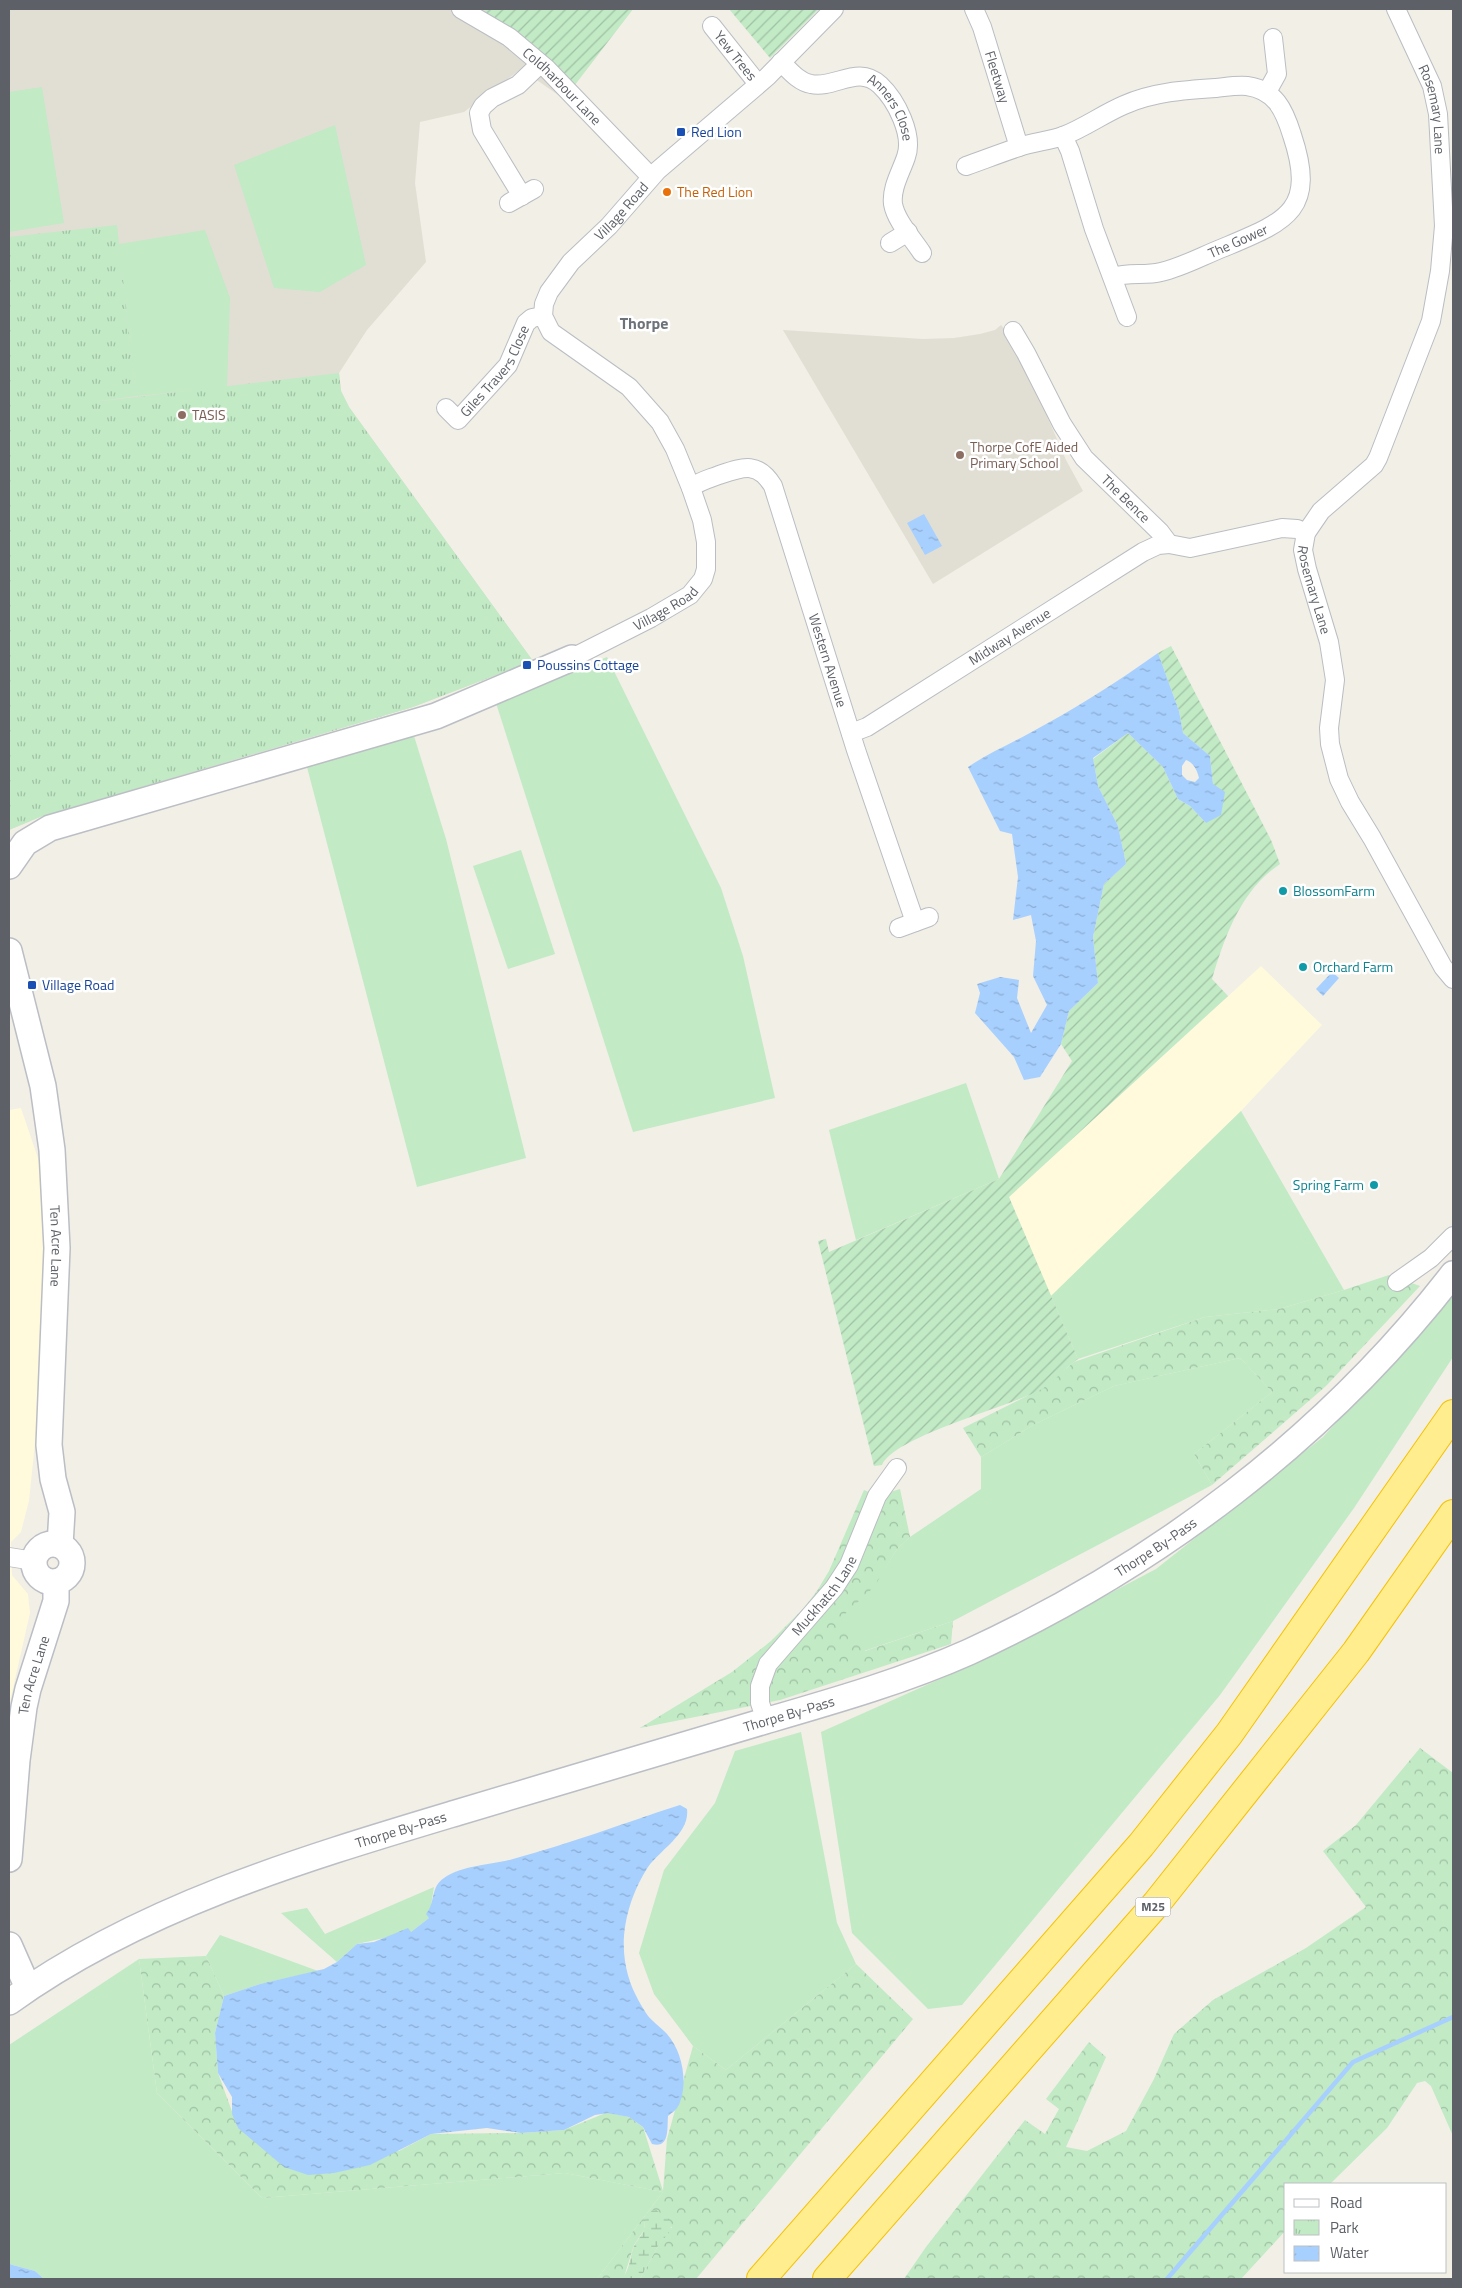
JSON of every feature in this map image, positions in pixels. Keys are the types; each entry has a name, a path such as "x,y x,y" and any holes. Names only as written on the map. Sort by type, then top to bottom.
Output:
{"highway":[{"path":"761,2279 1159,1822 1229,1734 1453,1414"},
{"name":"M25","path":"827,2279 1156,1904 1356,1652 1453,1514"}],"street":[{"name":"Coldharbour Lane","path":"461,9 509,38 540,64 651,177"},
{"name":"Village Road","path":"9,866 26,843 50,828 436,716 572,658 674,606 690,595 700,583 706,569 706,542 702,520 691,488 667,432 629,387 557,337 547,326 543,316 544,304 557,279 571,262 609,226 664,163 758,84 834,9"},
{"name":"Fleetway","path":"974,9 982,27 1019,147"},
{"name":"Rosemary Lane","path":"1396,9 1432,86 1438,114 1444,226 1437,291 1431,321 1378,458 1374,465 1321,511 1306,533 1304,550 1307,569 1329,642 1335,680 1329,728 1330,744 1339,779 1443,967 1453,979"},
{"name":"Yew Trees","path":"712,26 758,84"},
{"path":"966,166 1019,147 1063,136 1126,104 1159,93 1246,86 1267,92 1277,74 1273,38"},
{"name":"Anners Close","path":"781,62 796,76 810,84 824,86 842,78 861,76 872,79 889,96 902,119 909,146 893,194 893,206 922,253"},
{"path":"522,196 482,130 479,113 483,106 492,98 518,85 540,64"},
{"name":"The Gower","path":"1113,277 1127,273 1162,272 1256,234 1280,222 1291,210 1300,193 1300,171 1297,150 1282,106 1267,92"},
{"path":"1063,136 1070,151 1094,229 1127,317"},
{"path":"890,243 908,232"},
{"name":"Giles Travers Close","path":"446,408 458,420 508,366 526,323 532,318 543,316"},
{"name":"The Bence","path":"1013,331 1062,424 1084,458 1160,532 1169,544"},
{"name":"Western Avenue","path":"691,488 697,483 739,468 755,469 768,479 776,495 851,733 915,922"},
{"path":"1169,544 1190,548 1282,528 1306,533"},
{"name":"Midway Avenue","path":"851,733 867,728 1143,552 1158,545 1169,544"},
{"name":"Ten Acre Lane","path":"9,951 43,1086 52,1150 57,1248 49,1445 53,1479 62,1512 60,1545"},
{"path":"1397,1282 1431,1258 1453,1236"},
{"name":"Thorpe By-Pass","path":"18,1995 94,1949 161,1916 239,1884 410,1827 867,1690 966,1653 1046,1614 1139,1560 1200,1518 1283,1452 1358,1384 1434,1300 1453,1274"},
{"name":"Muckhatch Lane","path":"766,1721 760,1703 762,1675 768,1664 834,1588 849,1565 878,1496 897,1468"},
{"path":"46,1545 60,1545 67,1550 71,1557 72,1565 69,1573 63,1579 56,1582 49,1581 38,1574 34,1561 40,1548 46,1545"},
{"path":"9,1557 34,1561"},
{"name":"Ten Acre Lane","path":"9,1859 17,1760 24,1707 56,1601 56,1582"},
{"path":"9,1945 18,1995"}],"shaded area":[{"name":"TASIS","path":"9,9 633,9 564,99 521,69 464,112 420,122 415,183 426,262 367,330 339,373 341,391 349,407 533,661 413,707 40,817 9,830"},
{"name":"Thorpe CofE Aided Primary School","path":"1001,325 1008,333 1066,460 1083,491 933,584 783,330 923,339 954,338 980,334 995,330"},
{"path":"1261,966 1322,1025 1241,1111 1051,1296 1009,1197"},
{"path":"21,1108 40,1164 44,1217 46,1311 29,1501 21,1532 11,1542 12,1575 28,1594 30,1613 9,1706 9,1110"}],"green space":[{"path":"487,9 633,9 564,99 482,16"},
{"path":"729,9 819,9 770,58"},
{"path":"42,87 64,223 9,232 9,92"},
{"path":"335,125 366,265 320,292 274,288 234,165"},
{"path":"117,225 136,396 94,402 339,373 341,391 349,407 533,661 413,707 40,817 9,830 9,237"},
{"path":"205,230 230,298 227,387 136,396 119,244"},
{"path":"1171,646 1271,840 1280,864 1266,875 1245,900 1229,931 1212,979 1228,996 1009,1197 1078,1359 1042,1389 908,1443 891,1454 882,1465 874,1466 818,1241 826,1239 829,1252 999,1179 1072,1061 1061,1044 1069,1011 1098,983 1093,937 1104,884 1126,864 1118,826 1098,786 1093,759 1128,733 1163,767 1178,799 1190,806 1206,823 1213,784 1210,756 1183,733 1179,711 1158,653"},
{"path":"607,657 721,888 743,956 775,1098 633,1132 496,703"},
{"path":"414,736 446,839 526,1158 417,1187 307,767"},
{"path":"521,850 555,954 508,969 473,866"},
{"path":"966,1083 999,1179 856,1240 829,1130"},
{"path":"1241,1111 1344,1290 1279,1309 1205,1317 1078,1359 1051,1296"},
{"path":"1389,1275 1420,1286 1326,1386 1212,1485 1194,1454 1272,1392 1240,1358 1114,1386 1035,1424 981,1457 963,1428 1043,1388 1074,1362 1205,1317 1279,1309"},
{"path":"1453,1295 1453,1357 1354,1508 1220,1695 962,2005 928,2009 852,1933 821,1732 985,1659 1156,1569 1323,1437"},
{"path":"1240,1358 1272,1392 1194,1454 1212,1485 953,1621 864,1651 843,1615 874,1586 897,1549 910,1537 981,1489 981,1457 1035,1424 1114,1386"},
{"path":"900,1489 910,1537 897,1549 874,1587 844,1615 865,1651 953,1621 951,1644 780,1700 640,1728 732,1672 771,1641 803,1609 817,1591 829,1571 864,1490 878,1496"},
{"path":"801,1732 837,1923 856,1964 726,2070 693,2046 654,1994 639,1953 664,1870 715,1803 735,1751"},
{"path":"1420,1748 1453,1773 1453,2136 1431,2086 1425,2081 1417,2083 1387,2128 1331,2183 1284,2183 1284,2232 1241,2279 904,2279 926,2247 1025,2120 1045,2134 1059,2109 1046,2099 1089,2042 1106,2057 1066,2147 1087,2151 1126,2131 1154,2079 1174,2034 1213,2000 1306,1948 1366,1907 1323,1851 1356,1825"},
{"path":"434,1887 429,1918 411,1932 357,1944 337,1962 281,1913 307,1908 325,1934"},
{"path":"220,1935 318,1971 260,1984 224,1996 206,1956"},
{"path":"206,1956 224,1996 215,2033 218,2073 238,2128 399,2151 431,2134 521,2133 564,2130 608,2112 629,2117 643,2127 663,2191 667,2139 693,2046 726,2070 856,1964 913,2019 696,2279 640,2279 658,2246 672,2227 645,2221 644,2230 634,2245 624,2277 621,2279 597,2279 663,2192 565,2173 262,2198 157,2093 139,1959"},
{"path":"139,1959 157,2093 262,2198 565,2173 663,2192 597,2279 44,2279 35,2271 9,2264 9,2045"},
{"path":"656,2210 670,2220 671,2230 658,2246 640,2279 621,2279 628,2268 634,2246 643,2232 647,2215"}],"water":[{"path":"924,514 942,546 925,555 907,523"},
{"path":"1158,653 1179,711 1183,733 1210,756 1213,784 1225,792 1221,815 1206,823 1190,806 1178,799 1163,767 1128,733 1093,758 1098,786 1118,826 1126,864 1104,884 1093,937 1098,983 1069,1011 1061,1044 1040,1077 1024,1080 1014,1057 975,1013 980,993 977,984 1000,977 1019,980 1017,998 1031,1033 1047,1005 1033,976 1036,941 1031,915 1013,920 1018,877 1012,834 1000,831 968,767 1078,706","holes":["1186,760 1195,767 1199,778 1195,782 1187,780 1182,775 1182,766"]},
{"path":"1332,972 1339,978 1323,996 1316,989"},
{"path":"680,1805 687,1809 687,1818 684,1826 674,1840 648,1867 642,1877 628,1912 624,1936 625,1961 632,1988 648,2016 665,2031 672,2041 682,2066 682,2094 678,2107 668,2116 665,2141 658,2145 652,2144 643,2127 629,2117 608,2113 595,2115 564,2130 521,2133 487,2128 431,2134 370,2165 334,2173 308,2175 284,2167 238,2128 232,2114 232,2097 218,2073 215,2033 224,1996 260,1984 324,1969 337,1962 357,1944 374,1942 408,1928 411,1932 429,1918 426,1914 440,1882 460,1870 534,1853"},
{"path":"9,2264 35,2271 44,2279 9,2279"}],"waterway":[{"path":"1167,2279 1353,2062 1453,2017"}],"place":[{"name":"Red Lion","path":"681,132"},
{"name":"The Red Lion","path":"667,192"},
{"name":"TASIS","path":"182,415"},
{"name":"Thorpe CofE Aided Primary School","path":"960,455"},
{"name":"Poussins Cottage","path":"527,665"},
{"name":"BlossomFarm","path":"1283,891"},
{"name":"Orchard Farm","path":"1303,967"},
{"name":"Village Road","path":"32,985"},
{"name":"Spring Farm","path":"1374,1185"}],"district":[{"name":"Thorpe","path":"644,323"}]}
